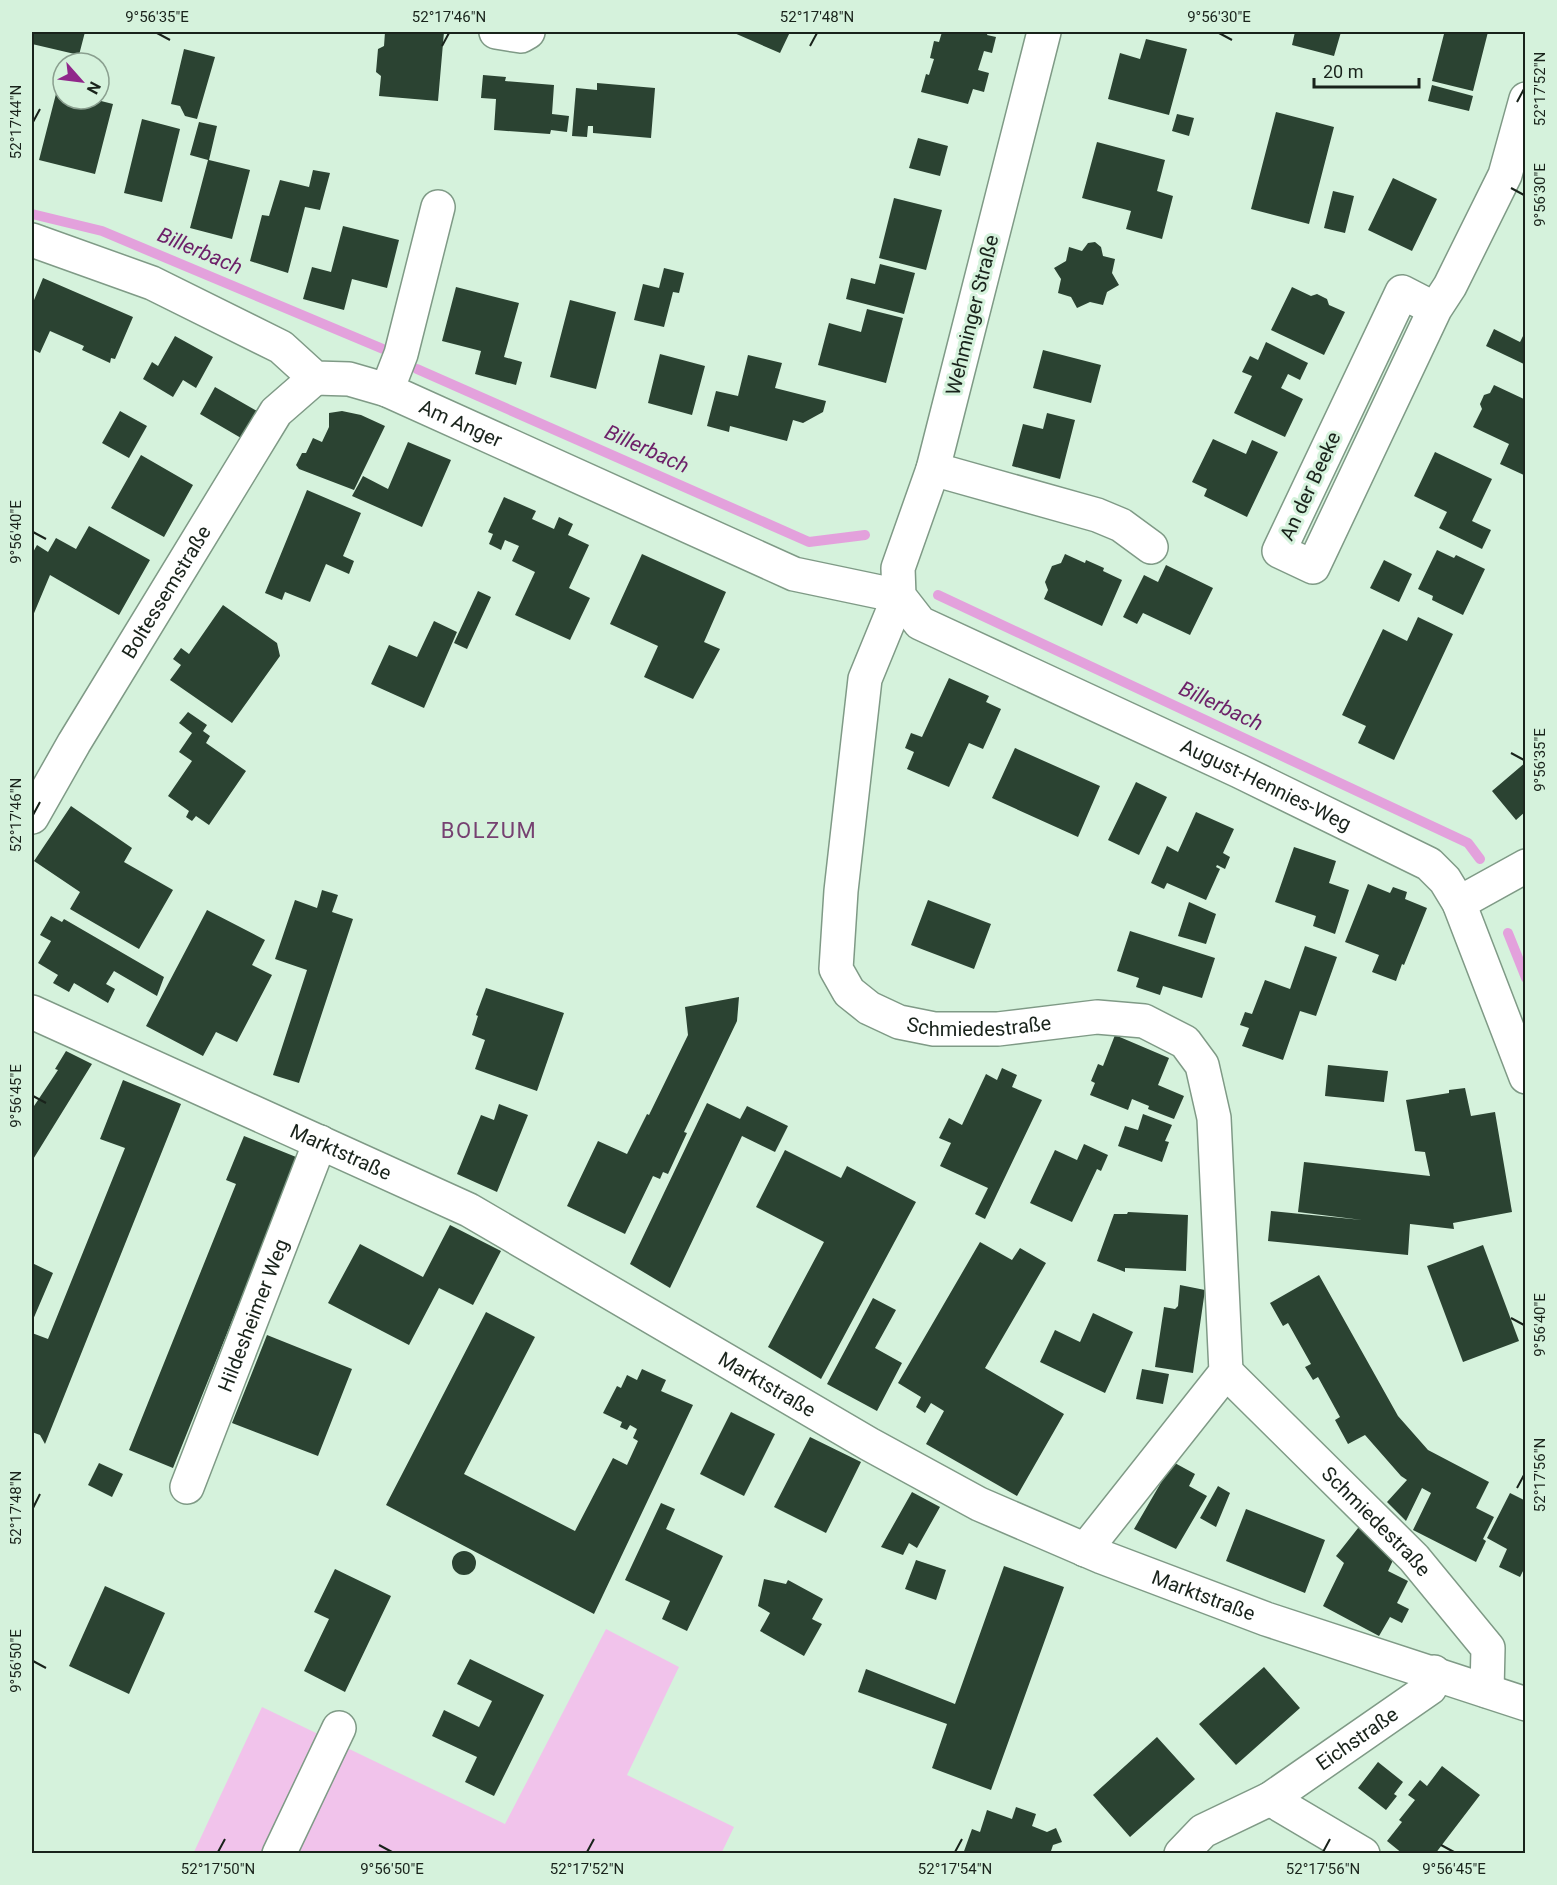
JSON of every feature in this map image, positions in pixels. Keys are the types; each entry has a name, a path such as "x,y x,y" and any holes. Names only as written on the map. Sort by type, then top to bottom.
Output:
{"street":[{"path":"496,32 521,36 528,32"},
{"name":"Wehminger Straße","path":"900,596 898,568 933,469 1044,32"},
{"name":"An der Beeke","path":"1435,309 1402,292 1279,551 1313,567 1435,309 1450,286 1505,175 1526,99"},
{"path":"387,390 401,354 438,207"},
{"path":"32,240 152,283 282,347 315,378"},
{"name":"Am Anger","path":"315,378 349,379 387,390 794,574 900,596"},
{"name":"Boltessemstraße","path":"32,817 74,743 276,412 315,378"},
{"path":"933,469 1097,515 1120,525 1151,547"},
{"name":"August-Hennies-Weg","path":"900,596 920,622 1239,771 1429,864 1445,880 1459,903 1526,1077"},
{"name":"Schmiedestraße","path":"900,596 865,679 841,891 836,969 849,992 868,1008 911,1025 934,1029 998,1029 1097,1017 1144,1020 1185,1042 1202,1065 1214,1118 1226,1372 1414,1558 1488,1648 1487,1691"},
{"path":"1459,903 1526,866"},
{"name":"Marktstraße","path":"32,1012 469,1210 869,1444 979,1504 1085,1550 1266,1619 1434,1672 1526,1704"},
{"name":"Hildesheimer Weg","path":"187,1487 320,1142"},
{"path":"1085,1550 1226,1372"},
{"name":"Eichstraße","path":"1181,1854 1203,1832 1270,1799 1430,1688 1434,1672"},
{"path":"279,1854 339,1728"},
{"path":"1270,1799 1363,1854"}],"shaded area":[{"path":"606,1629 679,1667 627,1775 734,1827 721,1854 193,1854 262,1707 505,1824"}],"building":[{"path":"34,32 85,32 80,51 62,51 32,44"},
{"path":"385,32 444,32 438,101 379,96 381,76 376,72 378,49 384,46"},
{"path":"732,32 790,32 780,53"},
{"path":"942,32 988,32 987,35 996,37 992,53 984,51 978,70 989,73 984,92 973,89 968,104 921,92 926,74 929,75 934,59 930,58 934,41 939,42"},
{"path":"1295,32 1341,32 1334,56 1292,45"},
{"path":"1448,32 1488,32 1473,91 1432,81 1444,34"},
{"path":"1146,39 1187,49 1169,115 1108,99 1120,53 1140,59"},
{"path":"184,49 215,57 197,119 185,116 180,106 171,104"},
{"path":"483,75 506,77 505,81 554,85 552,114 569,116 567,132 551,130 550,134 494,130 496,99 481,98"},
{"path":"597,83 655,88 651,138 593,133 593,126 588,126 587,137 572,136 576,88 597,90"},
{"path":"1432,85 1473,96 1469,111 1428,101"},
{"path":"111,104 113,104 95,174 39,160 52,111 111,111"},
{"path":"1276,112 1334,127 1309,224 1251,209"},
{"path":"1177,114 1194,118 1189,136 1172,131"},
{"path":"142,119 180,129 162,202 124,193"},
{"path":"199,122 217,126 209,160 250,170 232,239 190,228 208,160 190,155"},
{"path":"918,138 948,146 940,176 909,168"},
{"path":"1097,142 1165,160 1157,191 1173,196 1162,239 1126,229 1131,211 1082,198"},
{"path":"313,170 330,173 320,210 305,207 288,273 250,261 262,215 269,216 280,180 309,187"},
{"path":"1393,178 1437,199 1412,251 1368,230"},
{"path":"1333,191 1354,196 1345,233 1324,228"},
{"path":"894,198 942,210 926,270 879,258"},
{"path":"343,226 399,240 387,288 352,279 344,310 303,299 312,267 331,272"},
{"path":"1095,242 1101,247 1103,256 1115,259 1112,273 1119,285 1107,292 1103,305 1090,302 1077,308 1071,297 1058,293 1061,279 1054,268 1066,261 1069,247 1082,251 1088,243"},
{"path":"880,264 915,273 904,314 846,299 851,278 875,284"},
{"path":"664,268 684,273 679,293 673,292 664,327 634,320 643,284 659,288"},
{"path":"43,278 133,317 115,359 111,358 110,363 82,350 84,346 50,331 40,353 32,349 32,305"},
{"path":"456,287 519,303 504,357 522,362 516,385 475,374 481,351 442,341"},
{"path":"1292,287 1311,296 1317,294 1327,299 1329,305 1345,312 1324,355 1271,330"},
{"path":"570,300 616,312 596,389 550,377"},
{"path":"867,309 903,318 886,383 818,365 829,323 861,332"},
{"path":"1494,329 1520,342 1526,330 1526,365 1486,346"},
{"path":"175,336 213,357 196,388 183,380 173,397 143,379 152,362 158,366"},
{"path":"1266,342 1308,363 1300,380 1288,374 1281,388 1303,399 1285,437 1234,413 1252,376 1242,372 1250,356 1258,360"},
{"path":"1043,350 1101,365 1091,403 1033,388"},
{"path":"660,354 705,366 692,415 648,403"},
{"path":"748,355 782,363 775,388 826,401 823,412 803,423 793,420 787,441 730,426 729,432 707,426 716,391 738,396"},
{"path":"1494,385 1526,400 1526,476 1500,464 1509,444 1473,427 1482,409 1480,404 1484,395 1490,393"},
{"path":"215,387 257,411 241,438 200,414"},
{"path":"120,411 147,426 129,458 102,443"},
{"path":"342,411 361,415 385,426 354,490 299,469 296,465 302,453 306,453 313,438 322,442 329,427 329,413"},
{"path":"1047,413 1075,420 1060,479 1012,466 1023,424 1043,429"},
{"path":"1213,439 1246,454 1252,440 1278,452 1247,517 1204,496 1207,489 1192,482"},
{"path":"408,442 451,460 422,527 352,496 363,476 388,489"},
{"path":"1435,452 1492,479 1472,521 1491,530 1482,549 1439,528 1447,512 1414,496"},
{"path":"141,455 193,485 164,537 111,508"},
{"path":"307,490 361,513 343,556 354,561 349,574 326,564 310,602 285,592 282,600 265,593"},
{"path":"504,497 536,511 532,519 554,529 559,517 573,524 568,535 589,545 569,588 590,598 570,640 515,615 535,572 512,561 519,546 505,540 501,550 489,544 493,534 488,532"},
{"path":"89,526 150,560 119,615 50,575 32,618 32,554 37,545 48,552 56,538 76,549"},
{"path":"1437,550 1454,558 1456,555 1485,569 1463,615 1432,600 1433,596 1418,589"},
{"path":"642,554 726,592 704,642 720,649 693,699 644,677 658,646 610,624"},
{"path":"1065,554 1104,568 1103,571 1122,580 1102,626 1044,599 1048,590 1045,582 1052,566 1061,563"},
{"path":"1384,560 1412,574 1399,602 1370,588"},
{"path":"1166,565 1213,588 1190,635 1143,613 1137,624 1123,617 1144,575 1158,582"},
{"path":"478,591 491,597 467,649 454,643"},
{"path":"223,605 277,643 280,656 232,723 170,680 181,665 173,659 181,648 189,654"},
{"path":"1418,617 1453,634 1394,760 1358,743 1366,726 1342,715 1383,629 1407,641"},
{"path":"434,621 457,632 424,708 371,684 389,645 417,657"},
{"path":"949,678 989,696 986,702 1001,709 983,749 969,743 949,787 907,769 914,752 905,748 911,733 922,737"},
{"path":"188,712 207,725 203,731 210,736 206,743 246,771 209,825 196,816 192,821 186,817 189,811 168,796 192,761 179,752 192,733 179,723"},
{"path":"1015,748 1100,786 1078,837 992,798"},
{"path":"1526,762 1526,811 1516,820 1492,791"},
{"path":"1136,782 1167,797 1139,855 1108,840"},
{"path":"71,806 132,848 124,862 173,890 139,949 70,909 80,892 34,861"},
{"path":"1196,812 1234,829 1223,853 1230,857 1225,869 1217,865 1216,867 1220,869 1206,900 1167,883 1164,889 1151,883 1167,846 1178,852"},
{"path":"1294,847 1336,861 1329,883 1349,890 1335,934 1313,926 1316,916 1275,902"},
{"path":"1368,884 1390,893 1393,887 1407,892 1405,899 1427,908 1396,981 1372,972 1379,955 1345,942"},
{"path":"322,890 338,895 332,912 353,919 299,1083 273,1075 307,970 275,959 295,900 317,908"},
{"path":"928,900 991,924 974,969 911,945"},
{"path":"1189,902 1216,914 1206,944 1178,936"},
{"path":"207,910 265,940 252,965 272,975 237,1042 216,1032 203,1056 146,1026"},
{"path":"51,916 62,922 64,919 164,977 157,996 114,971 106,984 115,989 108,1003 74,983 69,992 53,983 58,975 38,963 51,941 40,935"},
{"path":"1130,931 1215,958 1202,998 1163,986 1160,995 1136,987 1139,978 1117,971"},
{"path":"1305,946 1337,957 1316,1016 1300,1011 1283,1060 1242,1046 1249,1028 1240,1025 1245,1012 1252,1014 1265,980 1290,989"},
{"path":"486,988 564,1013 537,1091 475,1069 485,1040 472,1035 478,1016 476,1015"},
{"path":"739,997 737,1021 684,1132 687,1133 668,1174 663,1172 660,1179 653,1176 625,1234 567,1206 598,1141 627,1154 688,1035 685,1007"},
{"path":"1115,1035 1169,1058 1158,1085 1184,1096 1174,1119 1148,1109 1149,1106 1132,1099 1128,1110 1090,1095 1095,1083 1091,1081 1098,1064 1103,1066"},
{"path":"66,1051 92,1064 32,1161 32,1109 58,1070 55,1069"},
{"path":"1328,1065 1388,1071 1384,1102 1325,1096"},
{"path":"1002,1068 1017,1075 1012,1087 1042,1100 985,1219 975,1214 988,1188 940,1166 951,1143 939,1138 949,1118 962,1125 986,1074 997,1080"},
{"path":"123,1080 181,1104 45,1444 40,1435 32,1432 32,1333 48,1339 125,1148 100,1139"},
{"path":"1465,1088 1471,1116 1495,1112 1512,1212 1453,1223 1454,1229 1410,1224 1408,1255 1268,1241 1271,1211 1362,1220 1298,1212 1304,1162 1430,1176 1425,1152 1415,1151 1406,1100"},
{"path":"707,1103 740,1119 747,1106 788,1126 775,1152 742,1136 670,1288 630,1264"},
{"path":"499,1104 528,1115 497,1192 457,1174 481,1115 494,1120"},
{"path":"1143,1114 1172,1125 1165,1141 1169,1142 1162,1162 1118,1146 1125,1126 1138,1130"},
{"path":"244,1136 301,1159 280,1201 173,1468 129,1450 236,1184 226,1180"},
{"path":"1084,1144 1108,1155 1101,1171 1097,1169 1072,1222 1030,1203 1055,1150 1077,1160"},
{"path":"785,1150 841,1178 847,1166 916,1202 821,1379 768,1347 824,1242 756,1207"},
{"path":"1128,1212 1188,1215 1186,1271 1125,1268 1125,1272 1097,1261 1114,1214 1127,1214"},
{"path":"450,1225 501,1251 473,1305 439,1288 409,1345 328,1303 360,1244 423,1277"},
{"path":"980,1242 1012,1260 1020,1248 1046,1263 985,1368 1064,1414 1017,1496 926,1444 944,1411 931,1403 925,1413 916,1407 921,1397 898,1383"},
{"path":"1483,1245 1519,1341 1463,1362 1427,1266"},
{"path":"32,1263 53,1273 32,1322"},
{"path":"1319,1275 1398,1416 1428,1450 1489,1482 1476,1508 1494,1517 1483,1539 1486,1541 1476,1562 1413,1530 1431,1493 1422,1488 1406,1521 1387,1502 1407,1480 1365,1435 1348,1444 1335,1420 1340,1417 1318,1377 1313,1380 1305,1367 1311,1364 1288,1323 1283,1326 1270,1303"},
{"path":"1180,1285 1205,1290 1193,1373 1155,1367 1164,1307 1175,1309 1178,1306"},
{"path":"873,1298 896,1310 875,1348 902,1363 877,1411 827,1384"},
{"path":"486,1312 535,1337 464,1474 575,1531 613,1458 627,1465 638,1441 633,1438 637,1429 630,1425 627,1430 620,1427 622,1422 603,1413 617,1386 621,1388 627,1375 637,1380 642,1369 666,1380 661,1391 693,1405 594,1614 386,1505"},
{"path":"1093,1313 1133,1332 1105,1393 1040,1362 1055,1330 1080,1342"},
{"path":"267,1335 352,1369 318,1456 232,1423"},
{"path":"1142,1369 1169,1374 1163,1404 1136,1399"},
{"path":"731,1412 775,1434 744,1496 700,1474"},
{"path":"810,1437 861,1462 826,1533 774,1507"},
{"path":"1173,1462 1195,1474 1189,1486 1207,1496 1176,1549 1134,1529"},
{"path":"99,1463 123,1474 112,1497 88,1485"},
{"path":"1218,1486 1230,1493 1216,1527 1200,1518"},
{"path":"912,1492 940,1507 917,1548 909,1543 903,1555 881,1547"},
{"path":"1510,1493 1526,1501 1526,1565 1520,1577 1499,1567 1507,1549 1487,1538"},
{"path":"661,1503 675,1509 666,1529 723,1556 687,1631 662,1619 670,1601 625,1580"},
{"path":"1246,1509 1325,1540 1305,1593 1226,1561"},
{"path":"1362,1523 1372,1531 1368,1537 1394,1558 1388,1571 1408,1581 1397,1603 1409,1609 1402,1623 1390,1617 1379,1636 1323,1606 1344,1563 1336,1556"},
{"path":"459,1551 469,1551 476,1558 476,1568 469,1575 459,1575 452,1568 452,1558"},
{"path":"916,1560 946,1570 936,1600 905,1589"},
{"path":"1004,1566 1064,1587 991,1790 932,1768 947,1724 858,1692 866,1669 955,1704"},
{"path":"335,1569 391,1596 345,1692 304,1671 329,1619 314,1612"},
{"path":"764,1579 786,1584 788,1580 823,1599 812,1619 822,1624 804,1656 760,1631 770,1613 758,1606"},
{"path":"105,1586 165,1613 129,1694 69,1666"},
{"path":"470,1659 544,1695 494,1796 465,1782 477,1757 432,1736 444,1710 479,1727 492,1701 457,1684"},
{"path":"1264,1667 1300,1708 1236,1765 1199,1724"},
{"path":"1157,1737 1195,1779 1130,1837 1093,1795"},
{"path":"1378,1762 1403,1782 1394,1794 1397,1796 1386,1810 1358,1788"},
{"path":"1442,1766 1480,1795 1435,1854 1403,1854 1387,1841 1402,1822 1399,1820 1415,1800 1408,1795 1420,1780 1427,1786"},
{"path":"1016,1807 1036,1814 1032,1826 1047,1832 1056,1828 1062,1842 1053,1845 1050,1854 963,1854 972,1829 980,1832 987,1810 1012,1819"}],"waterway":[{"name":"Billerbach","path":"32,214 102,231 383,349"},
{"name":"Billerbach","path":"417,369 809,542 865,535"},
{"name":"Billerbach","path":"938,595 1468,843 1480,859"},
{"name":"Billerbach","path":"1508,933 1526,978"}],"district":[{"name":"BOLZUM","path":"489,830"}]}
